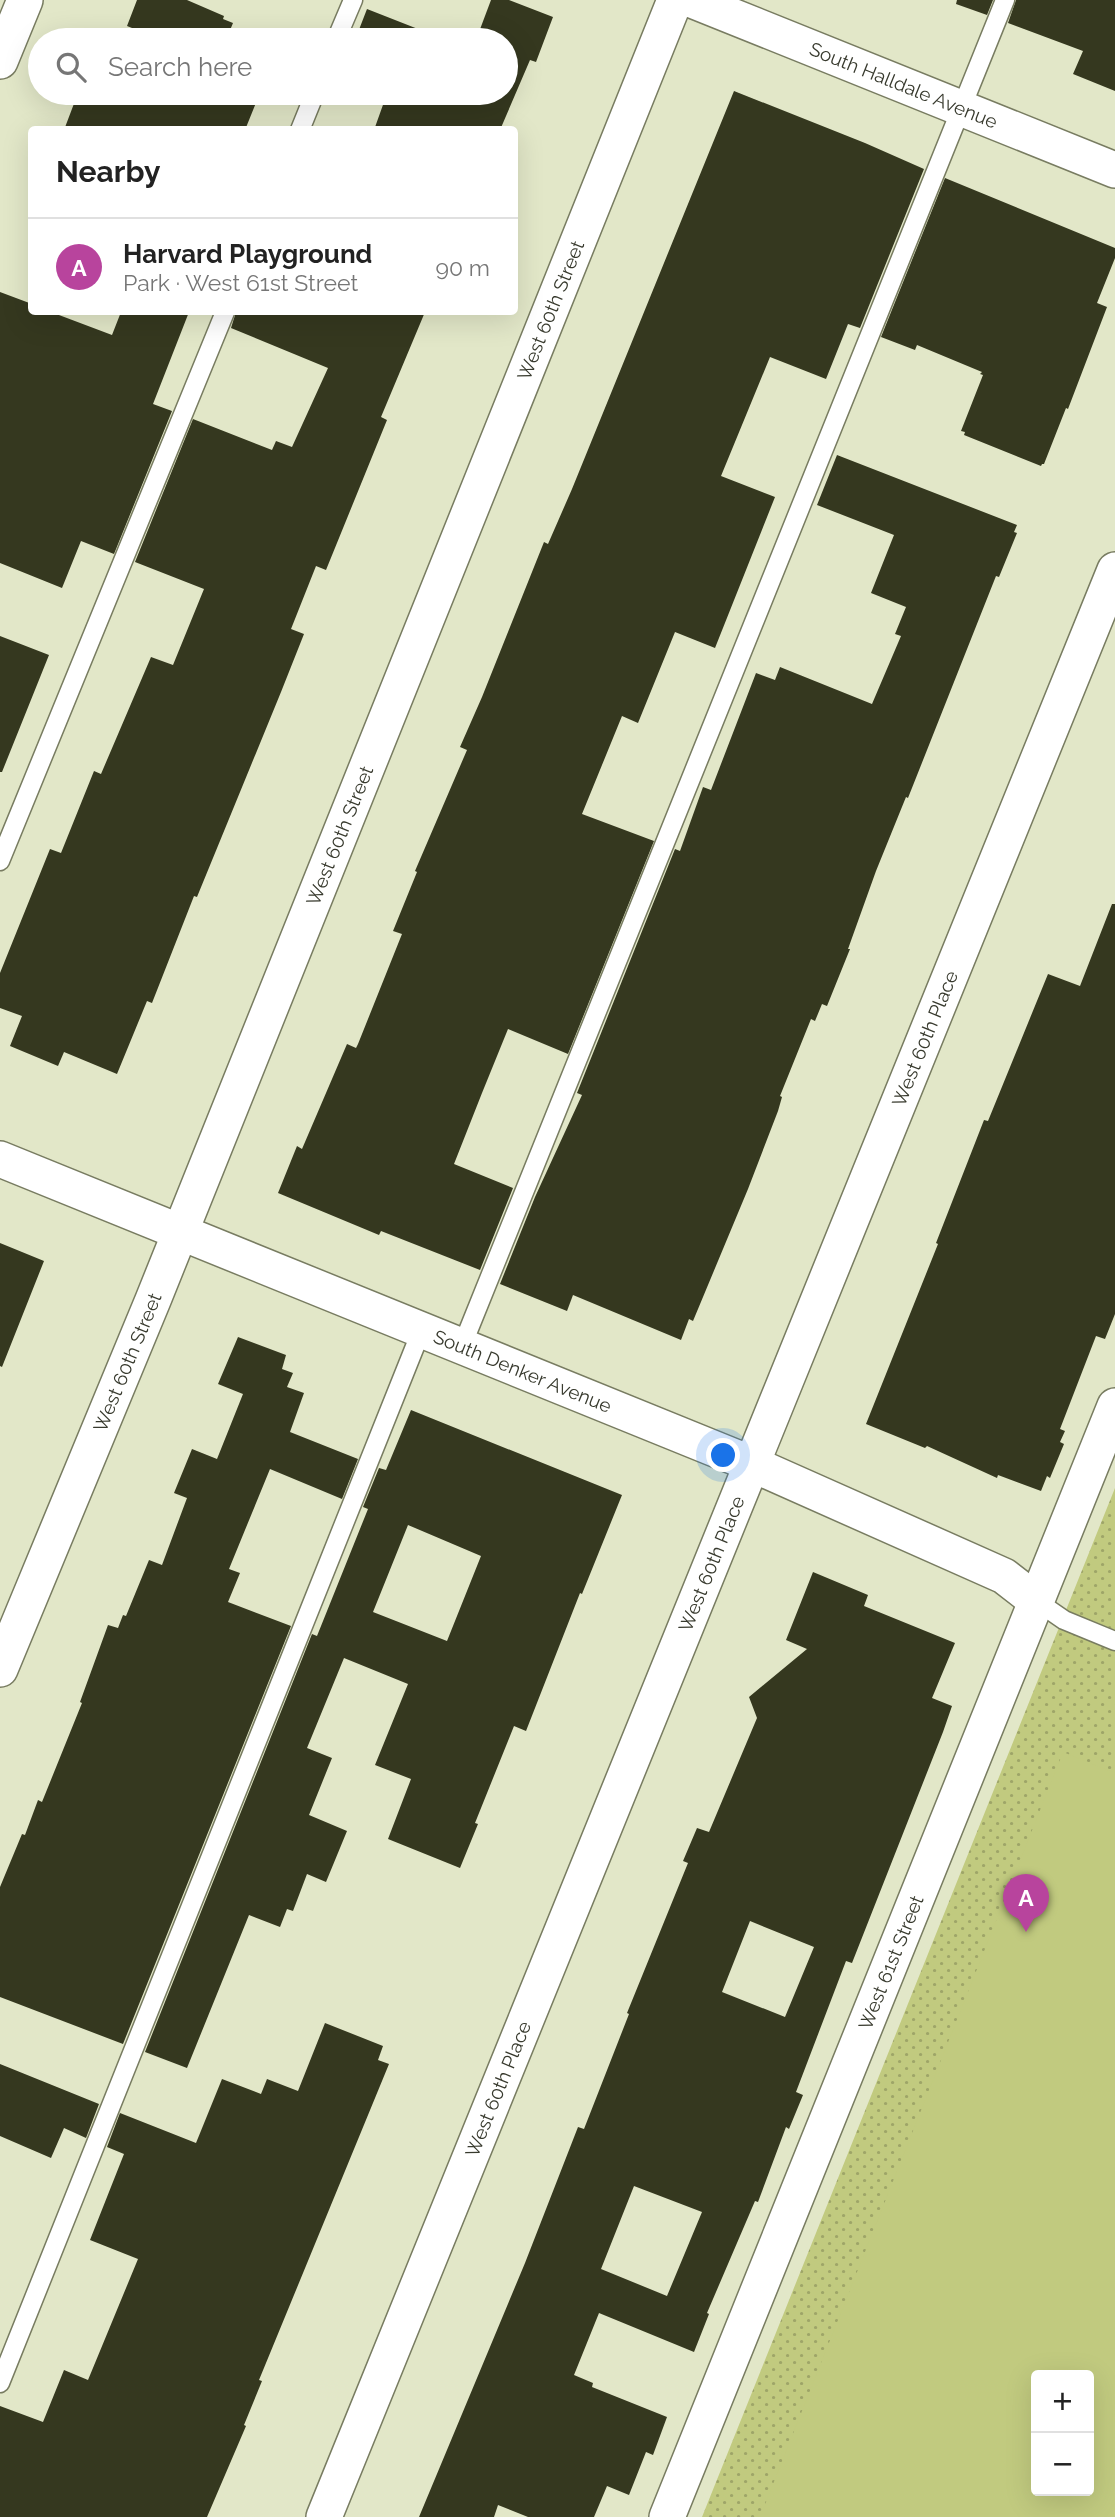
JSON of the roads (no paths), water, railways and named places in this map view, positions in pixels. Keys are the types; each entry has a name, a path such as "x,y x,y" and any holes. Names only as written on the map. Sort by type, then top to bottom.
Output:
{"street":[{"path":"0,61 25,0"},
{"name":"West 60th Street","path":"0,1669 181,1232 675,0"},
{"name":"South Halldale Avenue","path":"692,0 1115,170"},
{"name":"West 60th Place","path":"324,2517 1115,570"},
{"name":"South Denker Avenue","path":"0,1159 752,1464 1004,1576 1035,1600"},
{"name":"West 61st Street","path":"667,2517 1115,1405"}],"lane":[{"path":"342,28 353,0"},
{"path":"462,1346 1005,0"},
{"path":"302,126 310,105"},
{"path":"0,862 224,315"},
{"path":"0,2382 422,1329"},
{"path":"1035,1600 1064,1620 1115,1641"}],"place":[{"name":"Harvard Playground","path":"1026,1932"}]}
